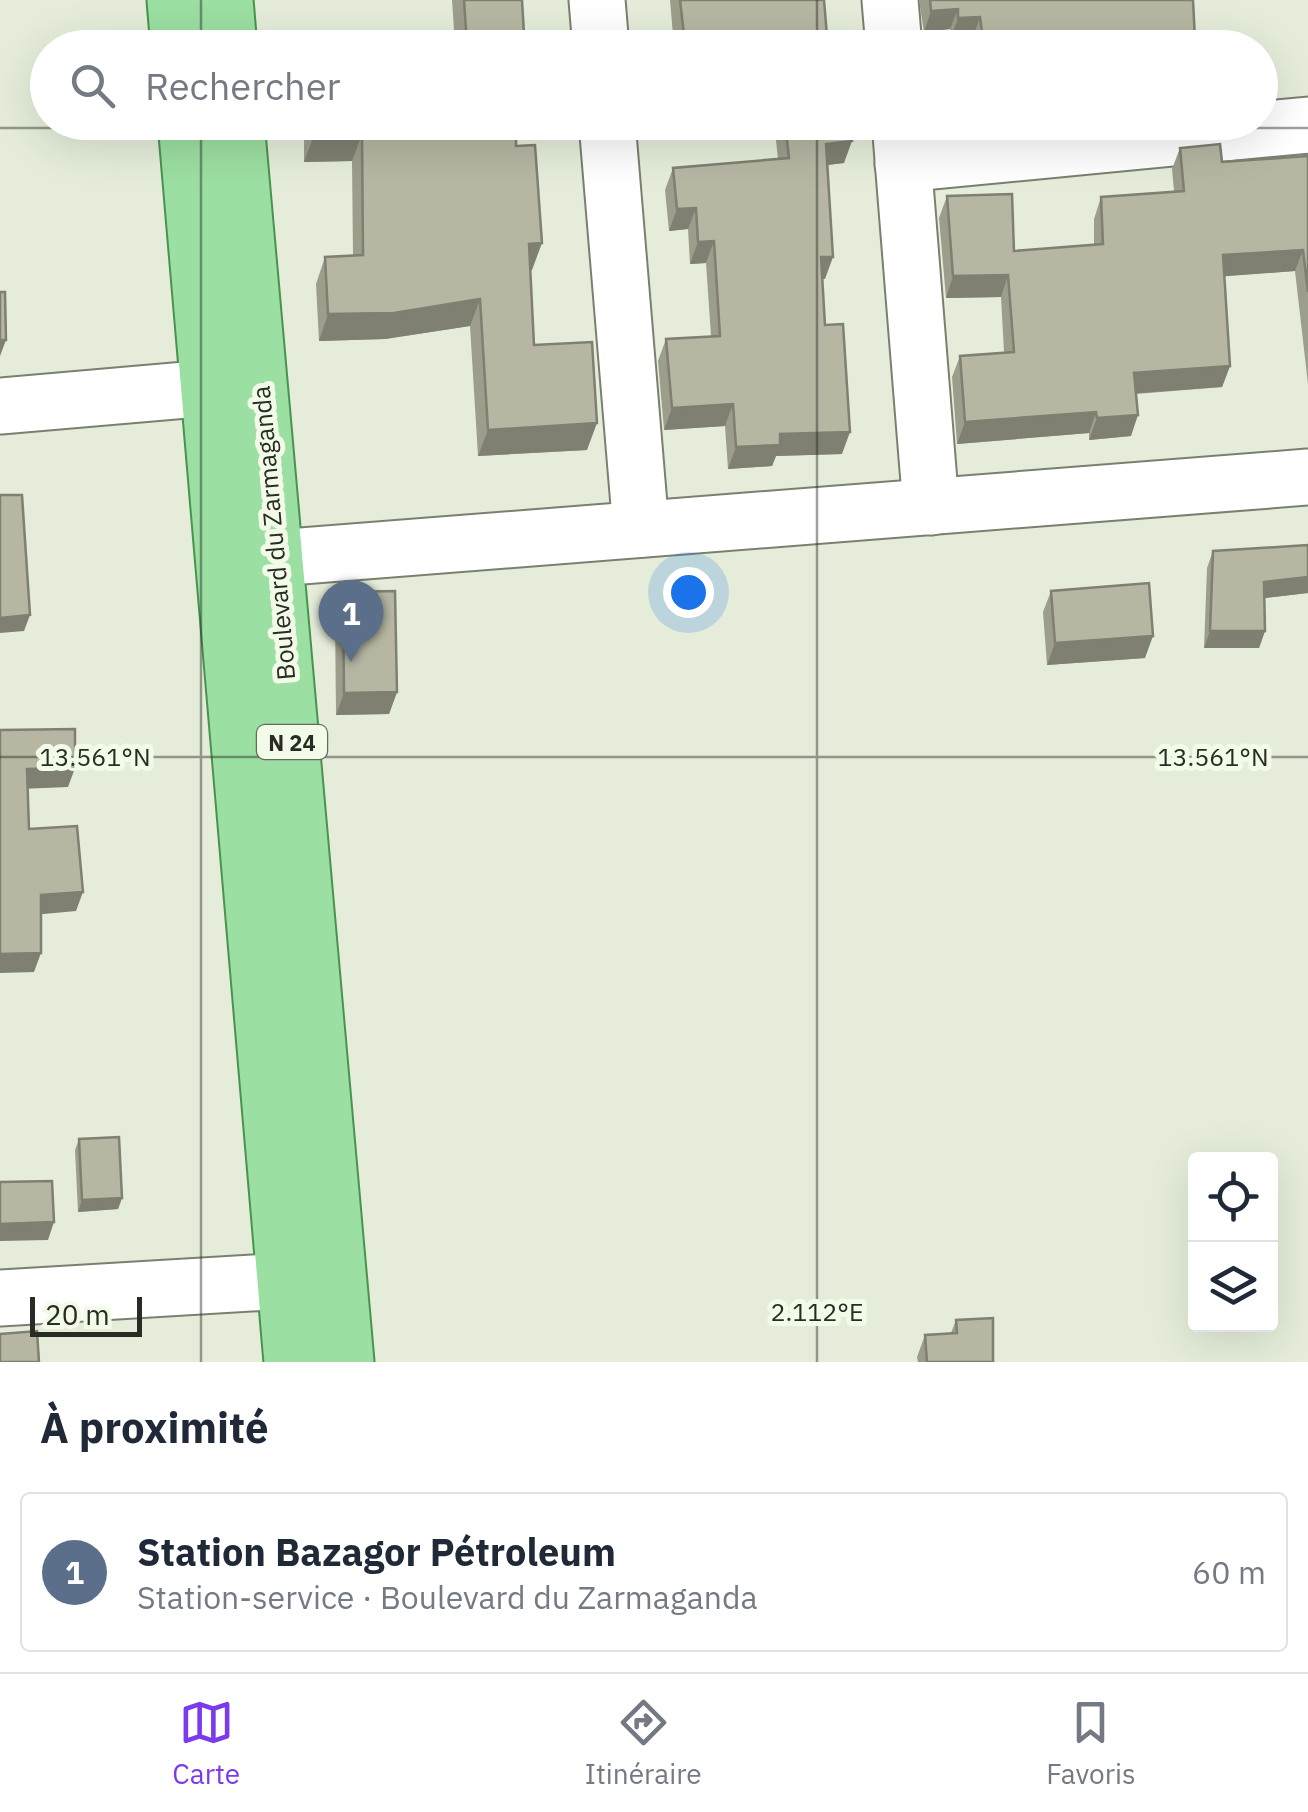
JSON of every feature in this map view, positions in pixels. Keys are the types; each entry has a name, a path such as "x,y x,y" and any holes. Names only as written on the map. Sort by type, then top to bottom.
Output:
{"main road":[{"path":"175,0 178,30"},
{"path":"225,0 228,30"},
{"name":"Boulevard du Zarmaganda","path":"188,140 209,388 261,678 346,1362"},
{"name":"Boulevard du Zarmaganda","path":"238,140 276,558 261,678 292,1362"}],"street":[{"path":"597,0 600,30"},
{"path":"890,0 892,30"},
{"path":"1278,126 1308,125"},
{"path":"608,140 640,530"},
{"path":"931,507 902,144 987,140"},
{"path":"0,406 209,388"},
{"path":"276,558 1308,477"},
{"path":"0,1298 286,1281"}],"building":[{"path":"464,0 522,0 524,30 466,30"},
{"path":"680,0 824,0 826,30 683,30"},
{"path":"930,0 1193,0 1195,30 982,30 980,17 958,18 958,9 931,11"},
{"path":"362,140 516,140 516,146 535,145 542,243 529,244 534,345 592,342 597,423 488,430 480,299 394,313 328,314 325,257 363,255"},
{"path":"787,140 852,140 826,144 833,257 821,257 825,325 843,324 850,432 780,434 780,445 736,447 733,404 672,408 666,339 720,336 714,241 698,242 696,208 677,209 673,168 789,158"},
{"path":"1220,144 1222,162 1308,156 1308,292 1303,250 1223,255 1230,366 1134,373 1138,415 1097,418 1096,412 965,422 960,356 1014,352 1008,275 953,276 947,196 1012,194 1014,251 1103,244 1101,197 1184,191 1180,148"},
{"path":"0,292 5,292 6,340 0,340"},
{"path":"0,495 22,495 30,615 0,618"},
{"path":"1308,545 1308,577 1264,582 1265,631 1210,631 1213,551"},
{"path":"1149,583 1153,636 1055,643 1051,591"},
{"path":"395,591 397,692 344,693 343,592"},
{"path":"75,729 75,768 27,769 29,829 77,826 83,892 41,895 41,953 0,954 0,730"},
{"path":"119,1137 122,1198 82,1200 79,1139"},
{"path":"52,1181 54,1222 0,1224 0,1182"},
{"path":"993,1318 993,1362 927,1362 925,1335 957,1333 956,1320"},
{"path":"37,1331 39,1362 0,1362 0,1334"}],"place":[{"name":"Station Bazagor Pétroleum","path":"351,662"}]}
